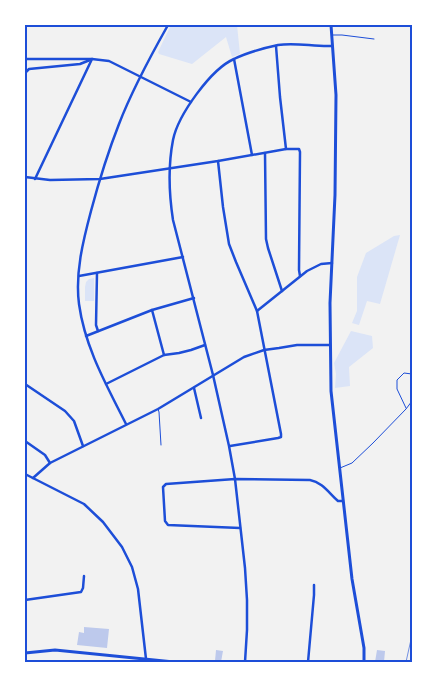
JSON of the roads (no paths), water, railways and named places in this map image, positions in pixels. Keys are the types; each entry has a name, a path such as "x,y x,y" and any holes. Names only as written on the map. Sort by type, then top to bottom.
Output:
{"street":[{"path":"126,424 94,358 86,336 79,304 78,276 81,252 100,179 120,122 140,76 168,25"},
{"path":"330,25 336,95 330,345 331,392 352,579 363,641 364,662"},
{"path":"245,662 247,600 235,478 230,446 173,220 170,202 170,169 174,133 191,102 218,70 234,59 268,47 287,44 332,46"},
{"path":"276,46 286,150"},
{"path":"25,59 92,59 109,61 191,102"},
{"path":"25,72 29,69 80,64 92,59"},
{"path":"35,179 92,59"},
{"path":"234,59 252,155"},
{"path":"25,177 68,180 100,179 299,148 300,276"},
{"path":"265,153 266,239 282,291"},
{"path":"218,162 229,244 257,311 281,434 281,437 230,446"},
{"path":"78,276 183,257"},
{"path":"257,311 307,271 321,264 332,263"},
{"path":"97,273 96,325 98,331"},
{"path":"86,336 152,310 194,298"},
{"path":"152,310 164,355"},
{"path":"106,384 164,355 179,353 205,345"},
{"path":"33,478 50,464 158,409 244,357 264,350 297,345 330,345"},
{"path":"25,384 60,407 70,416 74,421 84,446"},
{"path":"194,388 201,418"},
{"path":"25,441 45,455 50,464"},
{"path":"25,474 84,504 98,516 122,547 132,567 138,589 146,659"},
{"path":"240,528 168,526 165,521 163,487 166,484 235,478 315,481 338,501 343,501"},
{"path":"25,600 81,592 84,576"},
{"path":"308,662 314,585"},
{"path":"25,653 55,650 174,662"}],"lane":[{"path":"331,36 342,35 374,39"},
{"path":"406,409 397,389 397,380 404,373 412,374"},
{"path":"340,468 352,463 412,401"},
{"path":"158,409 161,446"}],"railway":[{"path":"406,662 412,635"}]}
